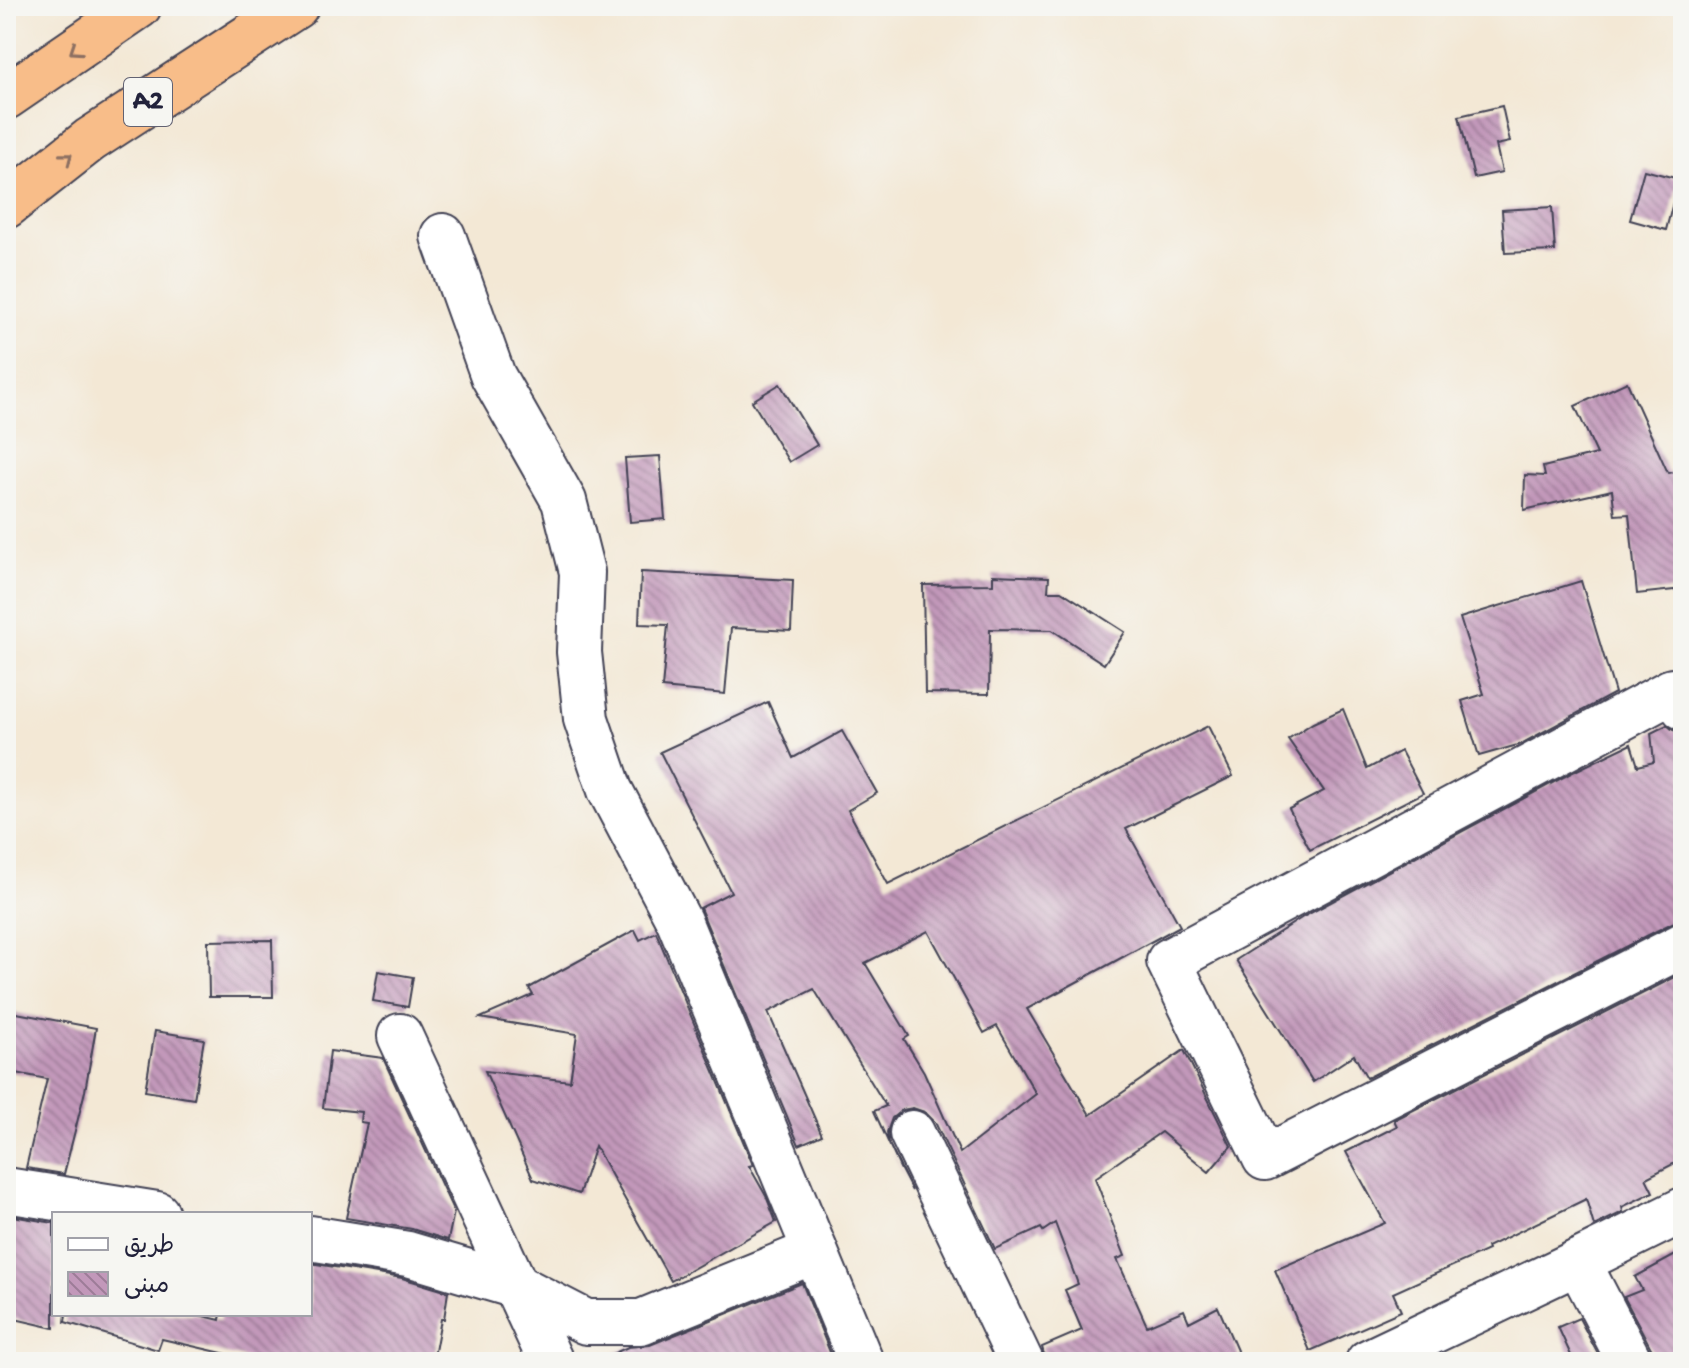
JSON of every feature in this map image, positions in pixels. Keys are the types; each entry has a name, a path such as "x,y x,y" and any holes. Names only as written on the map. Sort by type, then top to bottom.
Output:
{"highway":[{"path":"6,97 139,6"},
{"name":"A2","path":"6,206 90,140 296,6"}],"street":[{"path":"443,236 493,376 564,501 582,572 579,652 586,719 610,790 679,921 861,1362"},
{"path":"1677,699 1169,961 1265,1158 1683,945"},
{"path":"400,1036 551,1362"},
{"path":"912,1133 1021,1362"},
{"path":"6,1190 144,1212"},
{"path":"1368,1362 1683,1210"},
{"path":"312,1238 408,1254 516,1286 586,1322 641,1322 815,1251"},
{"path":"1578,1262 1630,1362"}],"building":[{"path":"1502,106 1510,142 1496,145 1502,172 1474,178 1459,116"},
{"path":"1644,170 1679,179 1666,230 1630,220"},
{"path":"1552,207 1555,251 1505,253 1502,210"},
{"path":"1627,382 1668,473 1683,471 1683,589 1637,594 1629,514 1615,515 1612,490 1524,510 1525,475 1545,476 1543,467 1597,454 1575,406"},
{"path":"780,384 817,445 789,462 752,401"},
{"path":"660,456 665,519 630,522 625,458"},
{"path":"641,572 793,580 791,631 731,628 725,694 662,688 668,625 639,624"},
{"path":"993,575 1049,577 1048,591 1061,591 1125,632 1104,664 1052,630 990,629 989,694 925,693 923,585 993,584"},
{"path":"1581,581 1615,693 1521,744 1479,756 1462,701 1484,694 1460,618"},
{"path":"768,702 793,758 842,731 877,793 848,810 888,884 1208,726 1233,776 1126,829 1180,926 1027,1009 1090,1115 1184,1050 1231,1146 1209,1172 1161,1132 1095,1178 1125,1256 1117,1259 1147,1326 1184,1310 1189,1322 1218,1307 1242,1362 1046,1362 1042,1347 1082,1330 1065,1290 1078,1284 1055,1223 1043,1231 1041,1228 995,1249 935,1122 925,1112 913,1108 902,1110 892,1118 887,1132 889,1144 874,1111 886,1106 814,989 768,1012 822,1135 799,1145 700,908 731,892 660,752","holes":["928,931 984,1033 997,1026 1036,1094 960,1153 924,1072 904,1039 909,1036 865,963"]},
{"path":"1343,709 1367,769 1401,751 1423,793 1310,850 1289,809 1324,791 1288,739"},
{"path":"1667,725 1683,732 1683,920 1367,1078 1354,1055 1313,1082 1236,960 1303,917 1631,744 1638,766 1654,762 1651,733"},
{"path":"635,930 640,940 656,932 753,1165 749,1166 776,1222 671,1281 595,1146 579,1194 533,1179 485,1071 570,1081 577,1034 480,1018 533,995 529,988"},
{"path":"272,940 273,997 209,997 208,941"},
{"path":"378,971 413,977 408,1007 373,1001"},
{"path":"1683,973 1683,1159 1646,1178 1653,1192 1622,1207 1623,1212 1594,1226 1586,1199 1487,1247 1488,1250 1393,1293 1401,1311 1310,1351 1275,1270 1385,1223 1346,1152 1397,1126 1394,1120"},
{"path":"6,1011 96,1028 85,1091 64,1174 26,1168 47,1079 6,1071"},
{"path":"155,1031 204,1039 194,1099 145,1091"},
{"path":"330,1051 383,1058 454,1212 448,1240 412,1229 346,1218 367,1123 360,1122 361,1112 323,1108"},
{"path":"6,1215 52,1223 54,1328 6,1317"},
{"path":"1683,1251 1683,1362 1655,1362 1652,1350 1624,1297 1642,1290 1635,1277"},
{"path":"312,1263 402,1278 448,1292 433,1362 261,1362 162,1339 158,1350 65,1322 66,1316 203,1316 220,1320 221,1316 312,1316"},
{"path":"802,1283 834,1362 594,1362 628,1347 650,1345"},
{"path":"1579,1318 1602,1362 1574,1362 1558,1327"}]}
